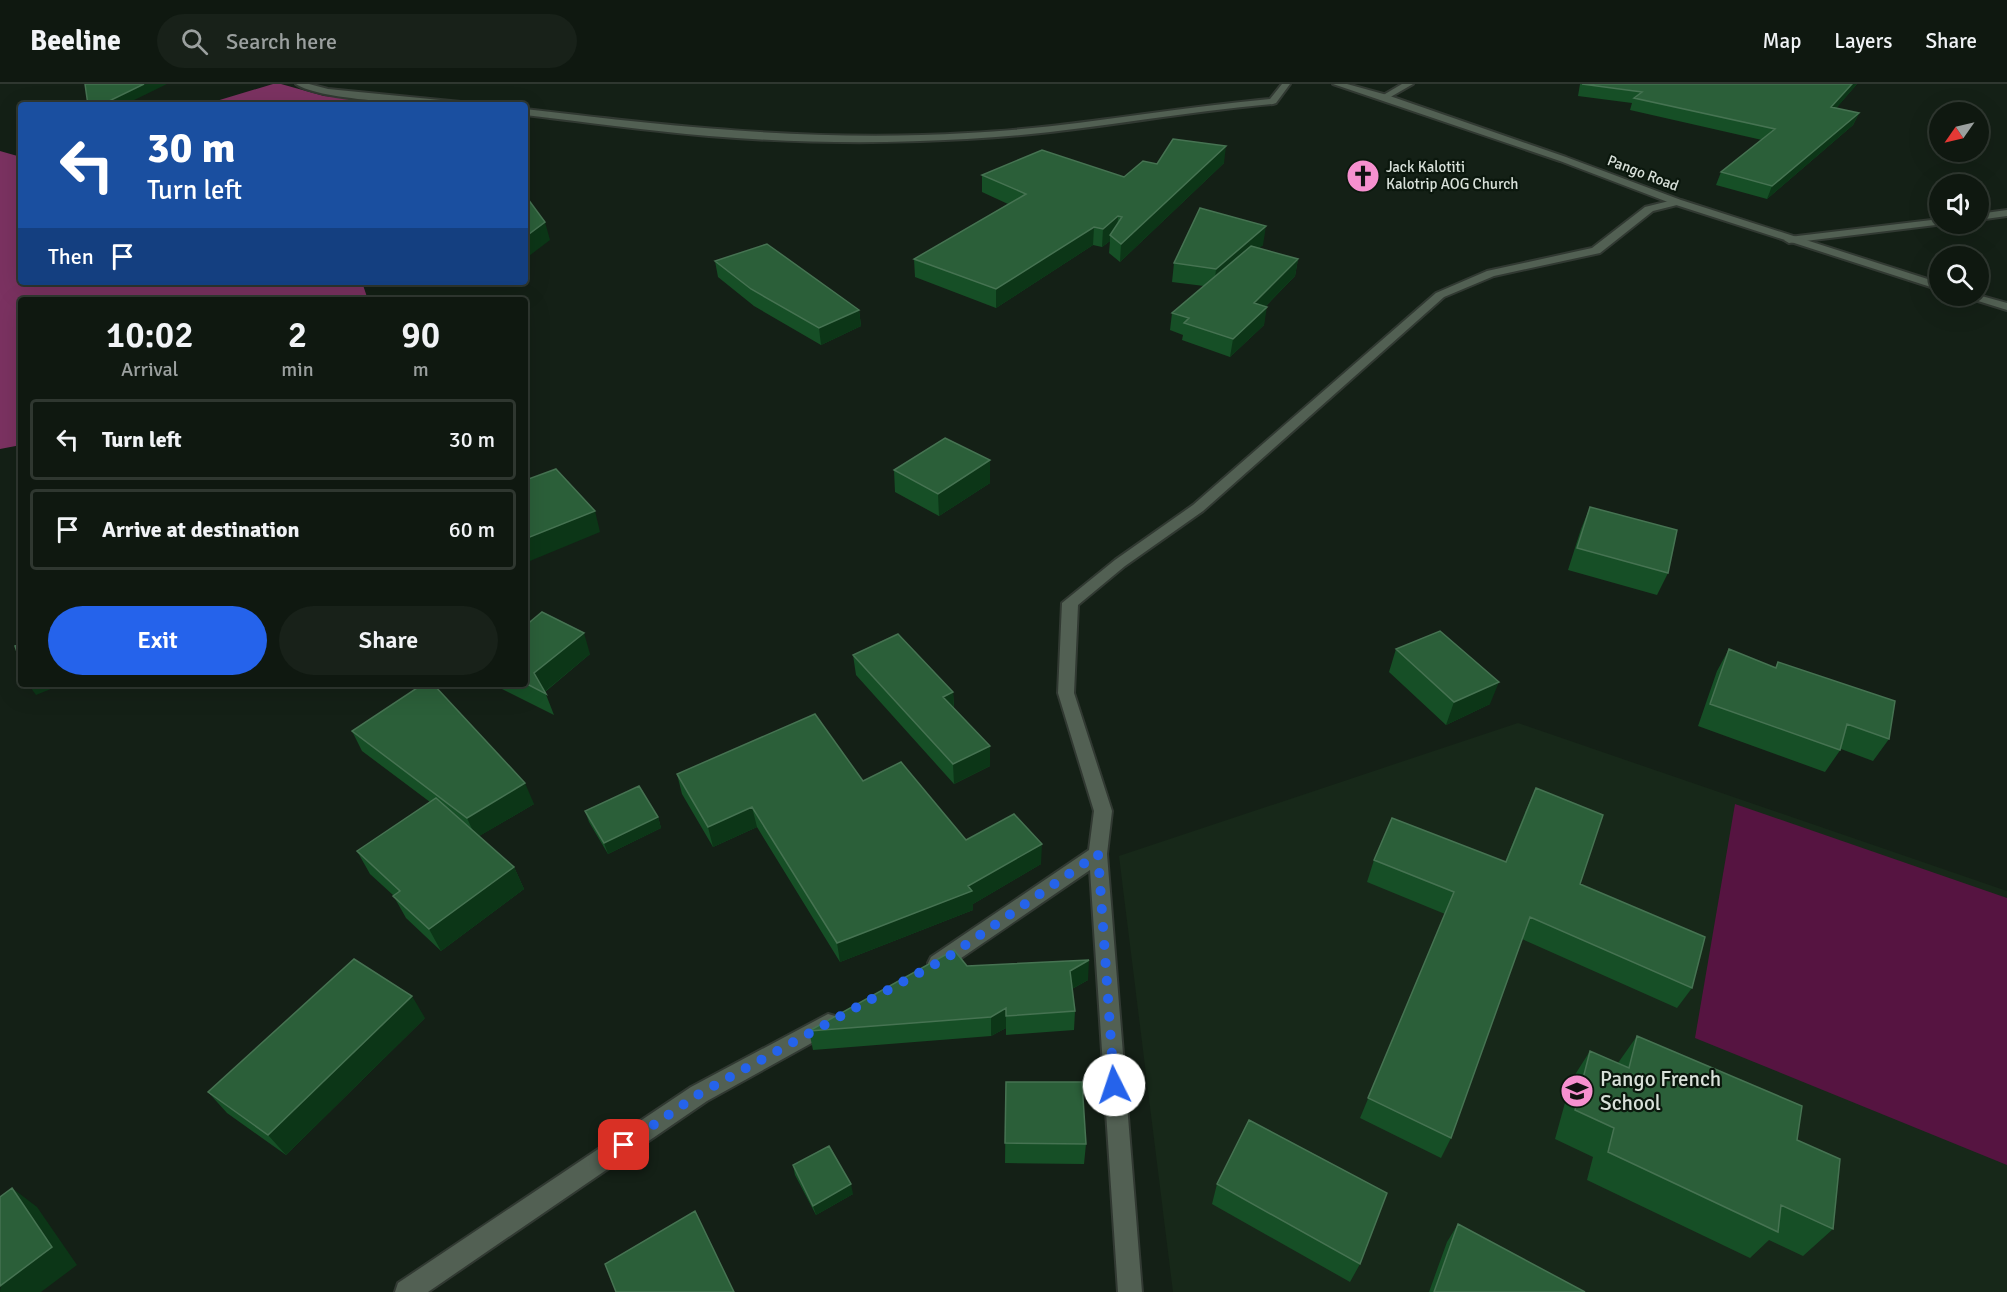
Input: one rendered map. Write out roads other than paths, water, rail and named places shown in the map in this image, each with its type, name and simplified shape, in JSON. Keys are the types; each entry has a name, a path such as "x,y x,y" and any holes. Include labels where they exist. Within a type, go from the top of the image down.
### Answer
{"street":[{"path":"300,84 327,92 430,102"},
{"path":"528,112 709,133 790,138 877,139 1002,134 1071,128 1184,111 1273,101 1286,84"},
{"name":"Pango Road","path":"1337,84 1384,97 1789,240 1929,284"},
{"path":"1384,97 1409,84"},
{"path":"1130,1292 1098,854 1102,811 1066,693 1070,603 1120,563 1198,508 1440,295 1491,273 1596,251 1649,209 1677,202"},
{"path":"1989,215 2007,213"},
{"path":"1789,240 1929,223"},
{"path":"1989,302 2007,307"},
{"path":"927,969 1098,854"},
{"path":"407,1292 699,1094 844,1014"}],"place":[{"name":"Jack Kalotiti Kalotrip AOG Church","path":"1363,176"},
{"name":"Pango French School","path":"1577,1091"}]}
